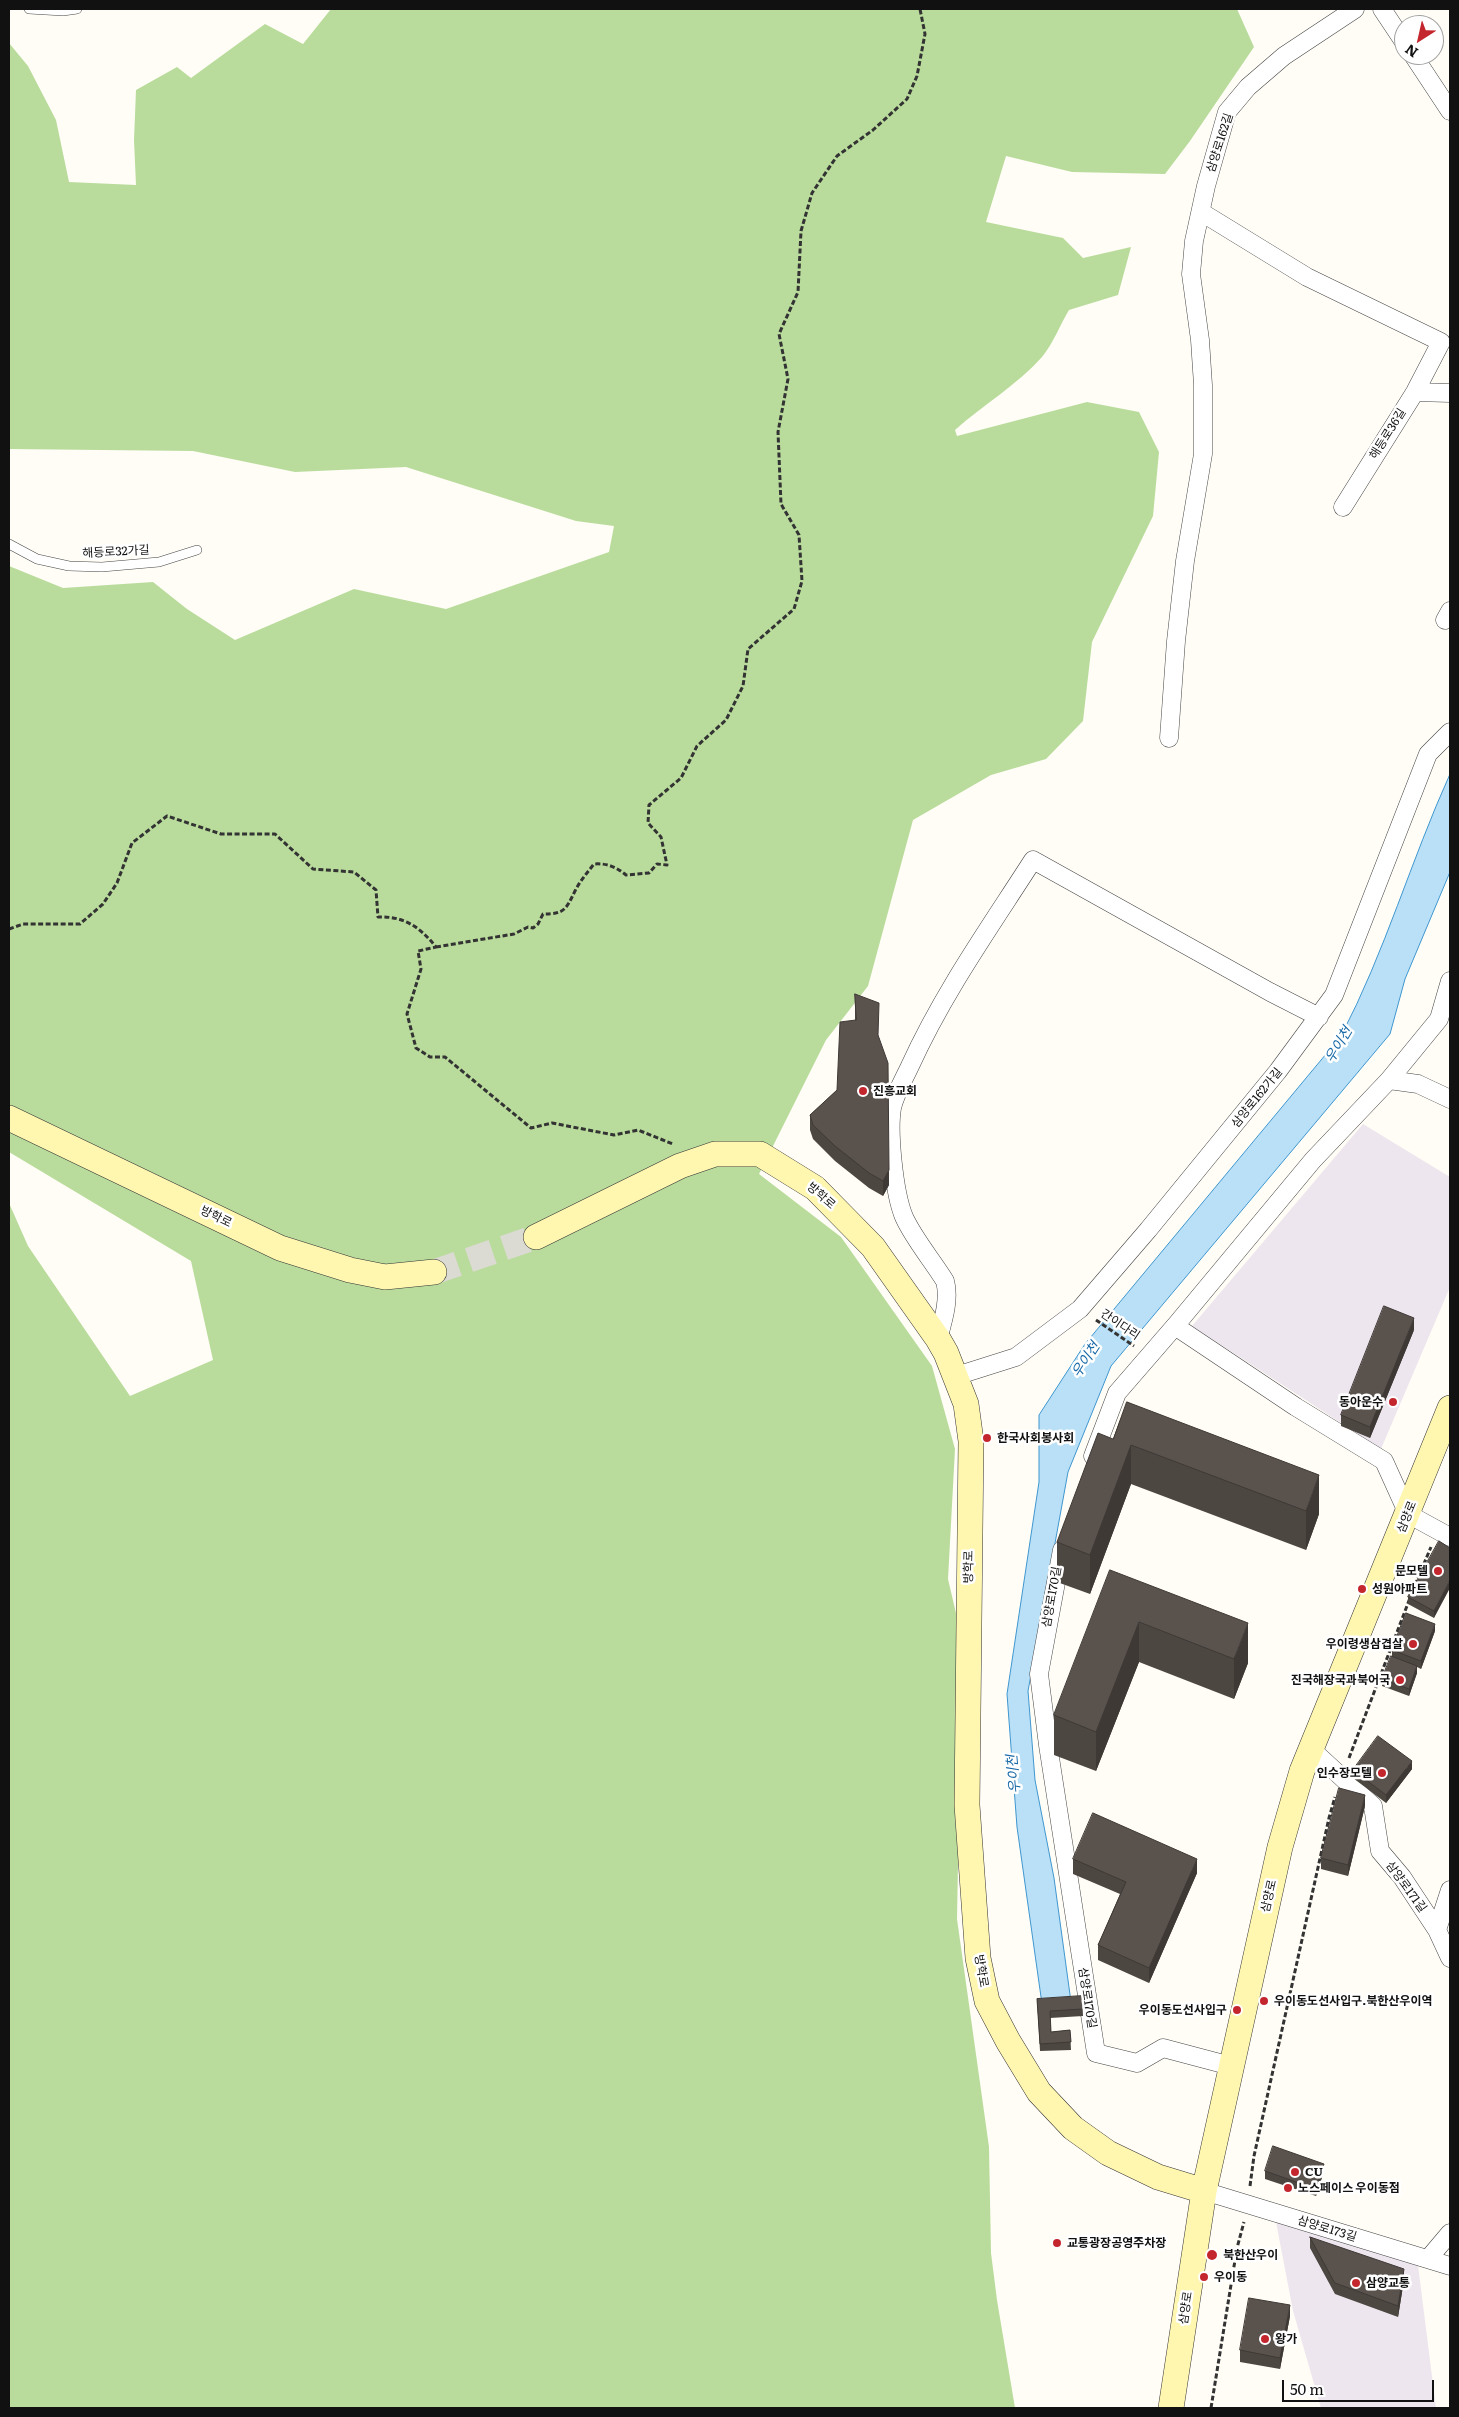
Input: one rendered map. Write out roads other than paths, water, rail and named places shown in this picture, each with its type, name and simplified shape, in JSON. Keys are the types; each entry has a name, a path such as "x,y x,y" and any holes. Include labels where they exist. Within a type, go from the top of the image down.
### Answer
{"main road":[{"name":"방학로","path":"9,1118 280,1248 350,1270 385,1277 434,1272"},
{"name":"방학로","path":"536,1237 680,1166 715,1154 760,1154 815,1188 873,1247 938,1339 956,1376 966,1404 971,1441 968,1805 978,1958 987,2001 1008,2041 1039,2092 1073,2128 1108,2153 1158,2177 1204,2191"},
{"name":"삼양로","path":"1171,2408 1204,2191 1280,1847 1302,1771 1408,1514 1443,1447 1450,1408"}],"street":[{"name":"삼양로162길","path":"1169,738 1185,561 1203,454 1201,358 1191,274 1194,241 1201,212 1227,112 1248,87 1284,56 1355,9"},
{"path":"1382,9 1394,27"},
{"path":"1420,65 1450,111"},
{"name":"해등로36길","path":"1201,212 1307,277 1442,342 1415,392 1344,507"},
{"path":"1415,392 1450,393"},
{"name":"삼양로162가길","path":"956,1376 1016,1357 1080,1309 1204,1162 1319,1017 1334,995 1428,754 1450,732"},
{"path":"938,1339 944,1320 947,1288 945,1281 904,1217 899,1198 890,1126 893,1106 919,1046 945,996 1033,860 1244,978 1319,1017"},
{"path":"1089,1468 1117,1393 1314,1160 1390,1080 1440,1018 1450,981"},
{"path":"1390,1080 1418,1084 1450,1099"},
{"path":"1175,1326 1296,1407 1384,1461 1408,1514 1444,1534"},
{"name":"삼양로170길","path":"1068,1531 1059,1558 1039,1674 1048,1745 1096,2053 1137,2063 1163,2048 1231,2066"},
{"name":"삼양로171길","path":"1311,1749 1373,1806 1380,1851 1402,1877 1437,1930 1450,1958"},
{"path":"1437,1930 1450,1890"},
{"name":"삼양로173길","path":"1204,2191 1450,2266"},
{"path":"1428,2260 1450,2232"}],"lane":[{"path":"29,9 63,12 77,9"},
{"name":"해등로32가길","path":"9,544 37,559 69,566 102,567 159,562 197,550"}],"water":[{"name":"우이천","path":"1450,774 1450,872 1405,979 1390,1034 1111,1366 1068,1472 1028,1691 1035,1780 1054,1878 1071,2002 1042,2004 1017,1827 1007,1694 1039,1482 1039,1415 1085,1344 1341,1036 1385,939"}],"tunnel":[{"path":"434,1272 536,1237"}],"place":[{"name":"진흥교회","path":"863,1091"},
{"name":"동아운수","path":"1393,1402"},
{"name":"한국사회봉사회","path":"987,1438"},
{"name":"문모텔","path":"1438,1571"},
{"name":"성원아파트","path":"1362,1589"},
{"name":"우이령생삼겹살","path":"1413,1644"},
{"name":"진국해장국과북어국","path":"1400,1680"},
{"name":"인수장모텔","path":"1382,1773"},
{"name":"우이동도선사입구.북한산우이역","path":"1264,2001"},
{"name":"우이동도선사입구","path":"1237,2010"},
{"name":"CU","path":"1295,2172"},
{"name":"노스페이스 우이동점","path":"1288,2188"},
{"name":"교통광장공영주차장","path":"1057,2243"},
{"name":"북한산우이","path":"1212,2255"},
{"name":"우이동","path":"1204,2277"},
{"name":"삼양교통","path":"1356,2283"},
{"name":"왕가","path":"1265,2339"}]}
